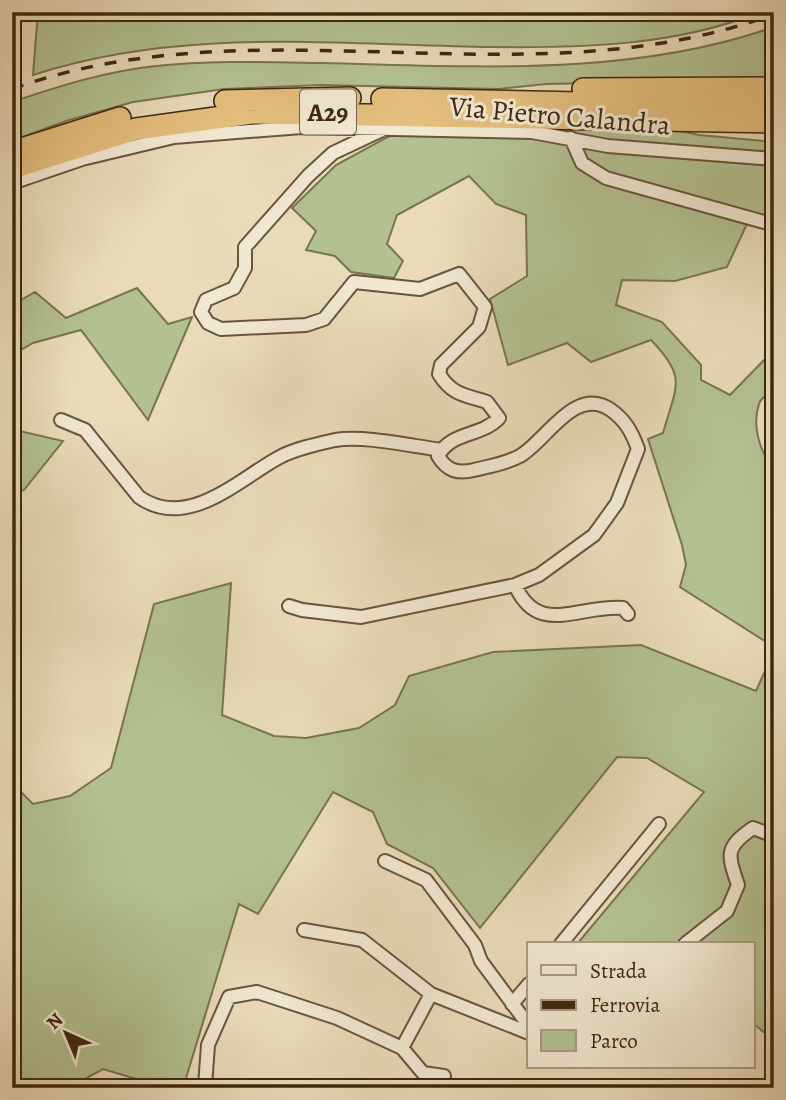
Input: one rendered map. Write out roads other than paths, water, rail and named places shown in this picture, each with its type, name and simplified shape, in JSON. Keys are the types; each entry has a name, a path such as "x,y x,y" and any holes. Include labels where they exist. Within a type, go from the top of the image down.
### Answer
{"highway":[{"path":"480,101 577,89 774,88"},
{"name":"A29","path":"12,152 116,119 202,104 303,97 774,107"},
{"name":"A29","path":"12,168 136,129 252,113 774,122"},
{"path":"650,120 774,135"}],"street":[{"name":"Via Pietro Calandra","path":"12,183 82,159 174,137 270,128 388,127 532,131 608,146 774,159"},
{"path":"289,606 361,617 515,585 558,564 594,535 617,503 638,449 632,431 610,409 597,402 586,403 559,420 540,441 499,466 461,473 444,466 438,456 454,439 489,428 499,418 487,402 458,395 448,388 439,374 441,365 484,319 485,307 459,274 420,289 354,282 324,320 306,325 221,329 208,323 201,312 206,300 234,288 245,268 245,247 308,176 333,153 388,127"},
{"path":"571,138 582,163 606,178 764,222"},
{"path":"61,420 85,430 139,497 150,505 165,508 197,504 222,495 280,457 338,440 442,450"},
{"path":"515,585 522,601 535,613 551,617 605,607 623,608 628,614"},
{"path":"563,942 659,824"},
{"path":"688,942 727,911 738,885 729,857 734,841 753,828 774,836"},
{"path":"384,860 426,880 475,945 481,961 527,1024"},
{"path":"304,930 362,940 431,994 527,1032"},
{"path":"512,1004 527,986"},
{"path":"205,1086 208,1045 229,997 257,992 337,1018 402,1048 424,1073 444,1076"},
{"path":"402,1048 431,994"}],"railway":[{"path":"12,89 105,64 200,53 296,50 490,54 586,52 681,40 774,14"}]}
